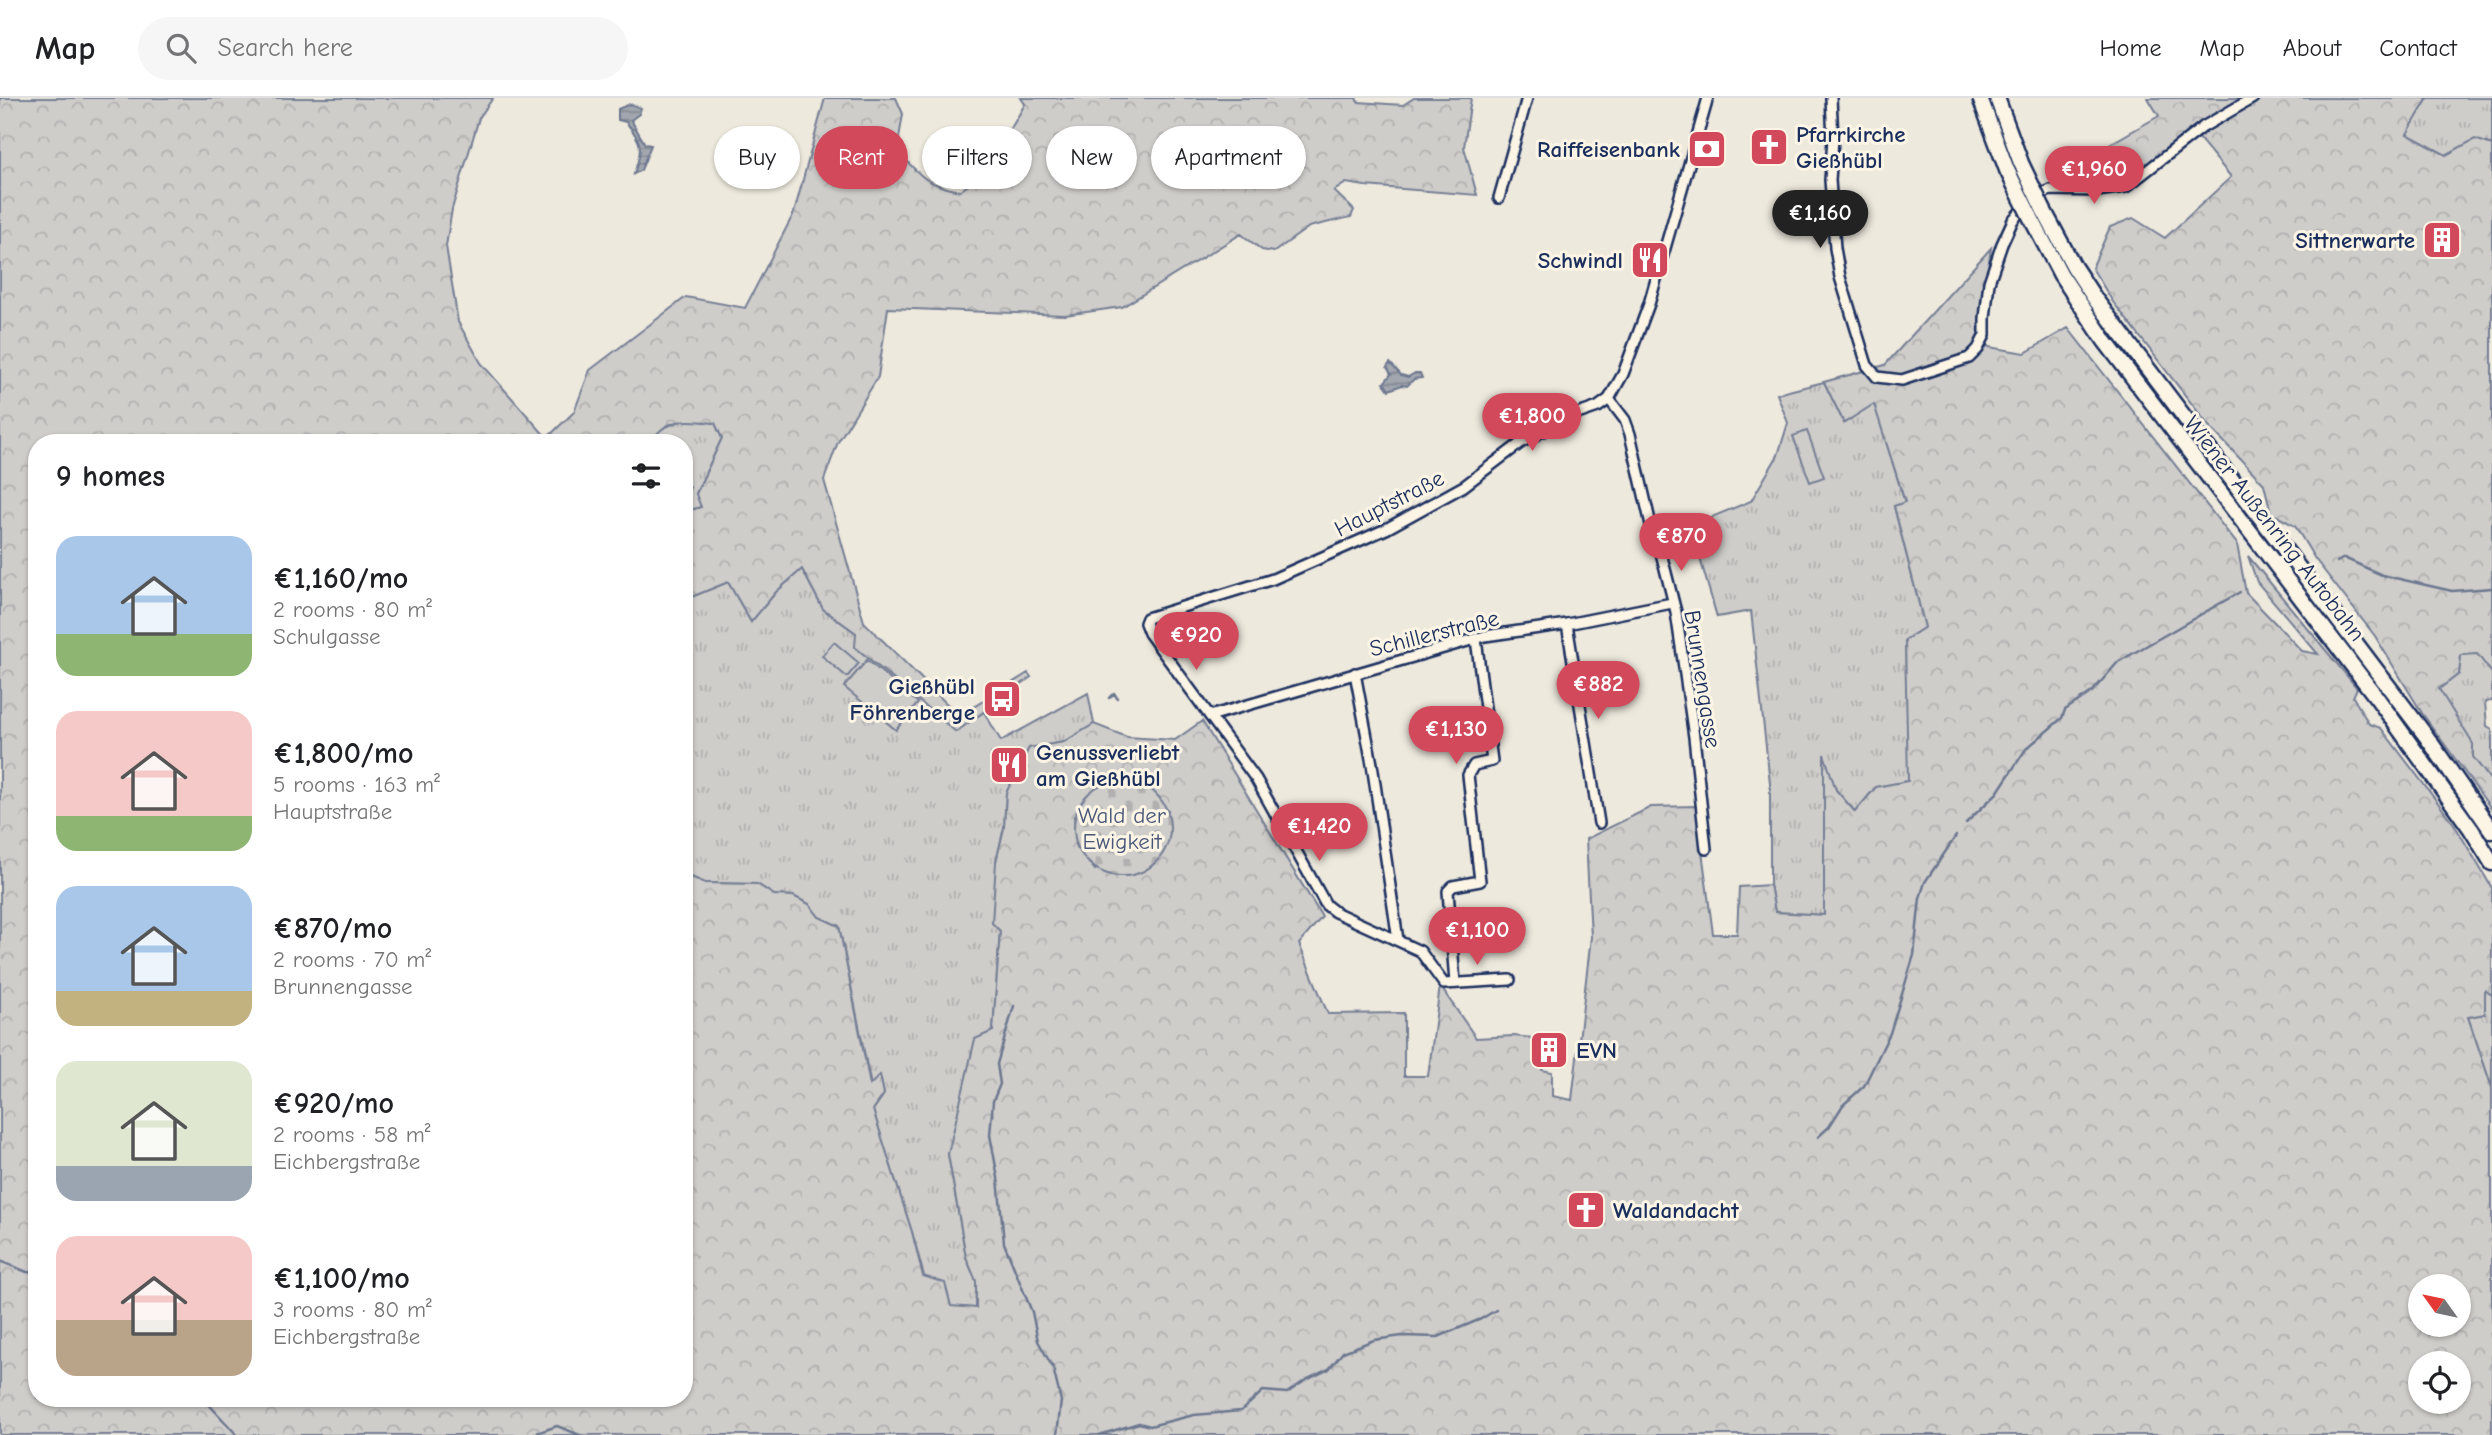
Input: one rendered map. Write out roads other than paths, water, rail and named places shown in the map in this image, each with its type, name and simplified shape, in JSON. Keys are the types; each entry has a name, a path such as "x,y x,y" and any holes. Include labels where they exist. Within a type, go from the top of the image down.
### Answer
{"highway":[{"path":"1980,98 2007,170 2036,213"},
{"path":"1997,98 2036,213"},
{"name":"Wiener Außenring Autobahn","path":"2036,213 2095,299 2426,736 2492,831"},
{"name":"Wiener Außenring Autobahn","path":"2036,213 2061,275 2105,341 2385,709 2471,829 2492,863"}],"street":[{"path":"1499,198 1527,98"},
{"path":"1609,399 1623,374 1649,304 1708,98"},
{"path":"1831,98 1833,139 1830,180 1840,276 1867,365 1877,377 1902,380 1969,358 1978,349 1985,335 1989,282 2002,244 2012,220 2031,199 2050,190 2097,191 2126,187 2203,127 2253,98"},
{"name":"Brunnengasse","path":"1609,399 1625,420 1630,435 1675,612 1706,849"},
{"name":"Hauptstraße","path":"1210,716 1149,633 1145,626 1147,618 1273,579 1386,529 1464,486 1522,442 1569,417 1598,407 1609,399"},
{"name":"Schillerstraße","path":"1210,716 1476,639 1672,603"},
{"path":"1567,624 1599,823"},
{"path":"1455,983 1448,891 1453,886 1480,881 1468,775 1475,765 1492,761 1476,639"},
{"path":"1355,673 1372,764 1398,940"},
{"path":"1210,716 1256,779 1326,905 1335,912 1420,951 1444,984 1510,980"}],"waterway":[{"path":"2337,562 2344,558 2382,575 2452,591 2492,588"},
{"path":"1966,823 1997,793 2026,749 2062,718 2065,710 2092,692 2118,662 2240,592"},
{"path":"1109,698 1114,693 1117,698"},
{"path":"1818,1137 1829,1127 1843,1105 1864,1086 1890,1033 1914,955 1920,898 1925,882 1956,836"},
{"path":"1014,1006 997,1064 1000,1084 993,1101 990,1135 998,1178 1004,1243 1032,1312 1038,1341 1053,1368 1061,1401 1057,1435"},
{"path":"0,1261 28,1272"},
{"path":"1099,1435 1139,1423 1150,1426 1194,1415 1241,1411 1263,1391 1287,1393 1329,1369 1343,1352 1374,1340 1402,1336 1438,1337 1496,1310"},
{"path":"211,1407 237,1435"},
{"path":"531,1435 557,1426 580,1435"}],"place":[{"name":"Pfarrkirche Gießhübl","path":"1769,147"},
{"name":"Raiffeisenbank","path":"1707,149"},
{"name":"Sittnerwarte","path":"2442,240"},
{"name":"Schwindl","path":"1650,260"},
{"name":"Gießhübl Föhrenberge","path":"1002,699"},
{"name":"Genussverliebt am Gießhübl","path":"1009,765"},
{"name":"EVN","path":"1549,1050"},
{"name":"Waldandacht","path":"1586,1210"}],"park label":[{"name":"Wald der Ewigkeit","path":"1122,828"}]}
